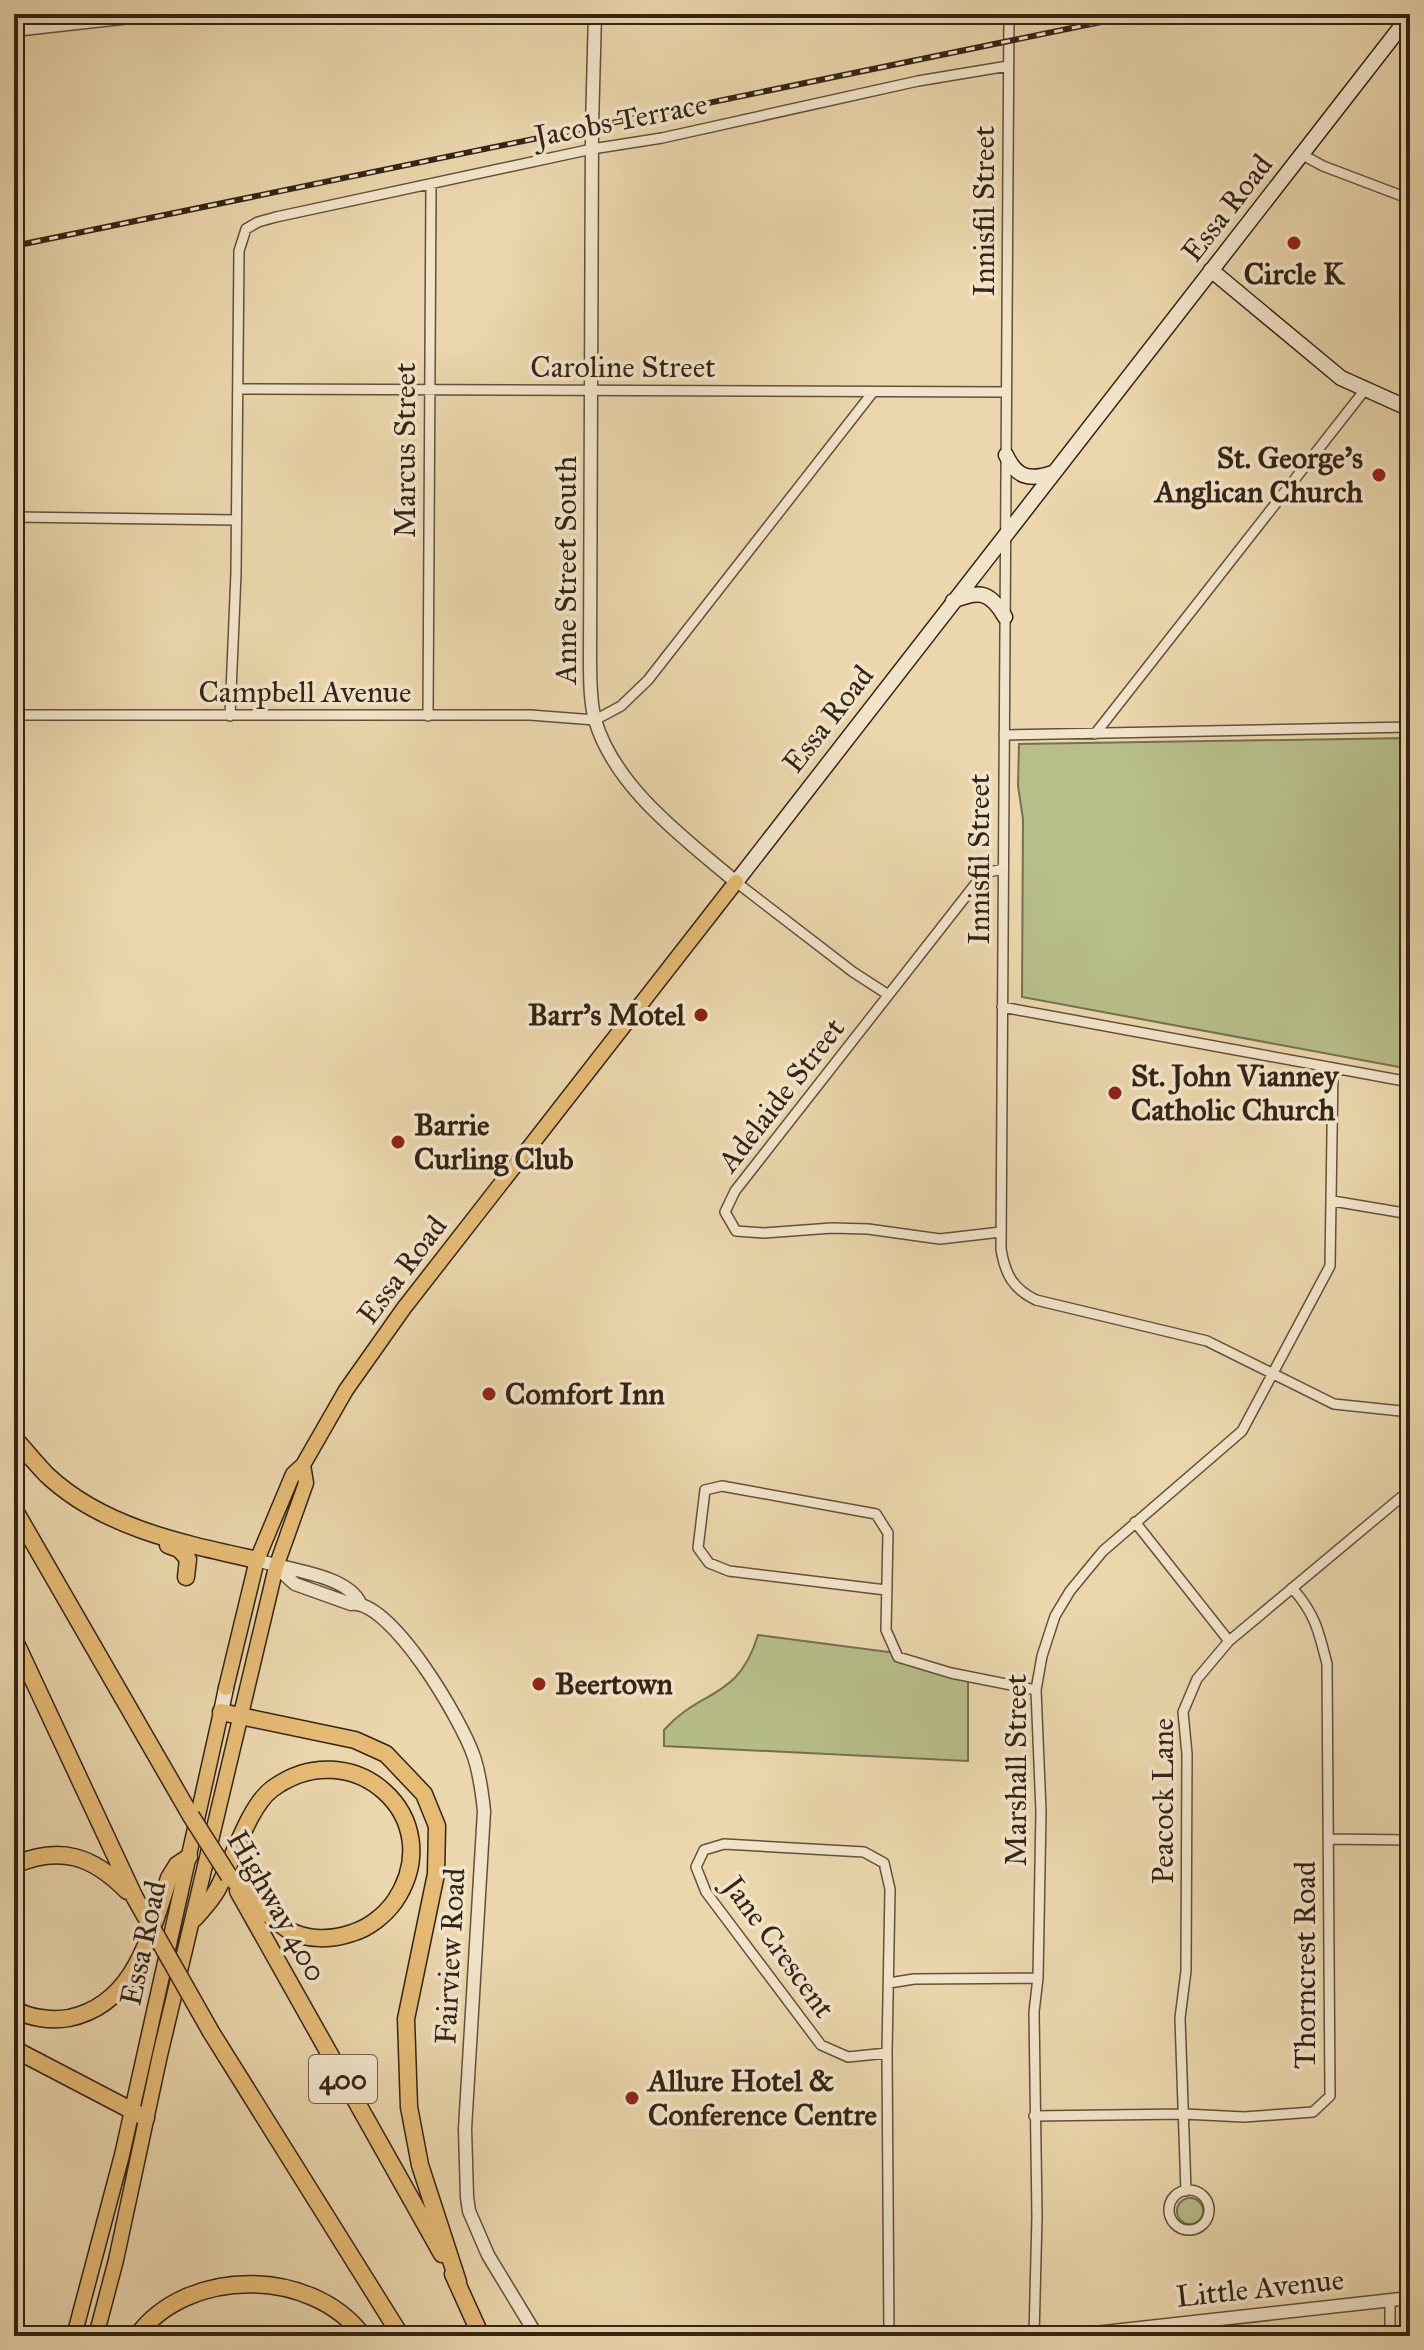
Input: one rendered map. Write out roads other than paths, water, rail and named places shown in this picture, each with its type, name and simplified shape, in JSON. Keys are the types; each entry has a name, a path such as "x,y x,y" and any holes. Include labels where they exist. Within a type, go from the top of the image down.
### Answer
{"highway":[{"path":"14,1438 49,1477 82,1500 135,1528 192,1546 257,1560"},
{"name":"Highway 400","path":"14,1509 191,1816 229,1876 458,2282 481,2336"},
{"path":"135,1528 148,1539 184,1552 188,1559 186,1577"},
{"path":"14,1639 135,1898 211,2032 401,2336"},
{"path":"221,1712 355,1740 386,1754 424,1794 437,1826 436,1874 406,2019 409,2107 420,2165 458,2282"},
{"path":"194,1919 216,1892 251,1818 268,1792 297,1775 318,1770 344,1770 363,1776 381,1787 402,1812 410,1836 411,1865 402,1889 386,1913 359,1931 341,1937 319,1939 288,1930 229,1876"},
{"path":"14,1865 53,1854 76,1856 94,1863 114,1877 135,1898"},
{"path":"14,2009 38,2018 60,2020 88,2014 115,1995 137,1967 169,1878 177,1865 189,1857"},
{"path":"14,2049 139,2114"},
{"path":"137,2336 175,2302 239,2284 267,2285 299,2292 328,2305 363,2336"}],"main road":[{"name":"Essa Road","path":"96,2336 116,2260 139,2114 189,1857 226,1688 257,1560 293,1474 303,1465 346,1390 404,1308 1408,20"},
{"path":"1211,270 1341,378 1364,391 1410,409"},
{"path":"1006,455 1023,476 1037,478 1052,473"},
{"path":"953,601 972,593 983,594 997,603 1005,617"},
{"name":"Essa Road","path":"74,2336 194,1919 276,1567 306,1483 303,1465"}],"street":[{"path":"14,30 157,14"},
{"name":"Anne Street South","path":"595,14 590,659 595,720 615,760 653,812 736,882 853,972 887,994"},
{"name":"Innisfil Street","path":"1009,14 1001,1232 1006,1273 1026,1295 1047,1303 1207,1341 1334,1404 1407,1412"},
{"name":"Jacobs Terrace","path":"239,389 239,251 246,229 258,222 918,81 1008,66"},
{"path":"1301,154 1323,166 1410,199"},
{"name":"Marcus Street","path":"428,716 431,185"},
{"path":"230,716 239,389"},
{"name":"Caroline Street","path":"239,389 1006,392"},
{"path":"1095,734 1364,391"},
{"path":"595,720 621,706 648,680 873,392"},
{"path":"14,517 236,520"},
{"name":"Campbell Avenue","path":"14,715 530,715 595,720"},
{"path":"1004,735 1410,727"},
{"name":"Adelaide Street","path":"1001,1232 940,1239 868,1229 764,1233 736,1231 725,1212 735,1191 984,873 1003,869"},
{"path":"1002,1007 1410,1082"},
{"name":"Marshall Street","path":"1034,2336 1037,2217 1034,2012 1038,1978 1041,1811 1036,1690 1042,1656 1055,1616 1070,1591 1103,1551 1235,1440 1330,1266 1333,1068"},
{"path":"1333,1201 1410,1214"},
{"name":"Peacock Lane","path":"1186,2191 1180,2018 1186,1956 1187,1754 1183,1712 1197,1679 1229,1641 1407,1496 1407,1412"},
{"path":"886,1590 729,1571 709,1563 698,1548 705,1490 722,1486 876,1514 888,1533 886,1630 898,1657 951,1673 1036,1690"},
{"path":"1135,1522 1229,1641"},
{"path":"257,1560 276,1567"},
{"name":"Fairview Road","path":"276,1567 295,1584 351,1604 360,1603 375,1610 393,1626 445,1699 474,1756 482,1785 484,1811 465,2129 467,2197 469,2211 488,2255 537,2336"},
{"name":"Thorncrest Road","path":"1034,2116 1184,2114 1244,2117 1313,2112 1330,2096 1327,1664 1316,1622 1308,1605 1292,1588"},
{"path":"1329,1839 1410,1840"},
{"name":"Jane Crescent","path":"887,2053 848,2057 821,2045 706,1892 696,1867 704,1850 724,1844 864,1852 884,1863 890,1889 887,2053 889,2336"},
{"path":"889,1983 914,1979 1038,1978"},
{"name":"Peacock Lane","path":"1186,2191 1199,2192 1208,2202 1206,2222 1196,2230 1177,2226 1170,2215 1174,2197 1186,2191"},
{"name":"Little Avenue","path":"1068,2336 1410,2298"},
{"path":"1390,2300 1390,2336"}],"railway":[{"path":"14,246 1140,14"}],"place":[{"name":"Circle K","path":"1294,243"},
{"name":"St. George's Anglican Church","path":"1379,475"},
{"name":"Barr's Motel","path":"701,1015"},
{"name":"St. John Vianney Catholic Church","path":"1115,1093"},
{"name":"Barrie Curling Club","path":"398,1142"},
{"name":"Comfort Inn","path":"489,1394"},
{"name":"Beertown","path":"539,1684"},
{"name":"Allure Hotel & Conference Centre","path":"632,2098"}]}
